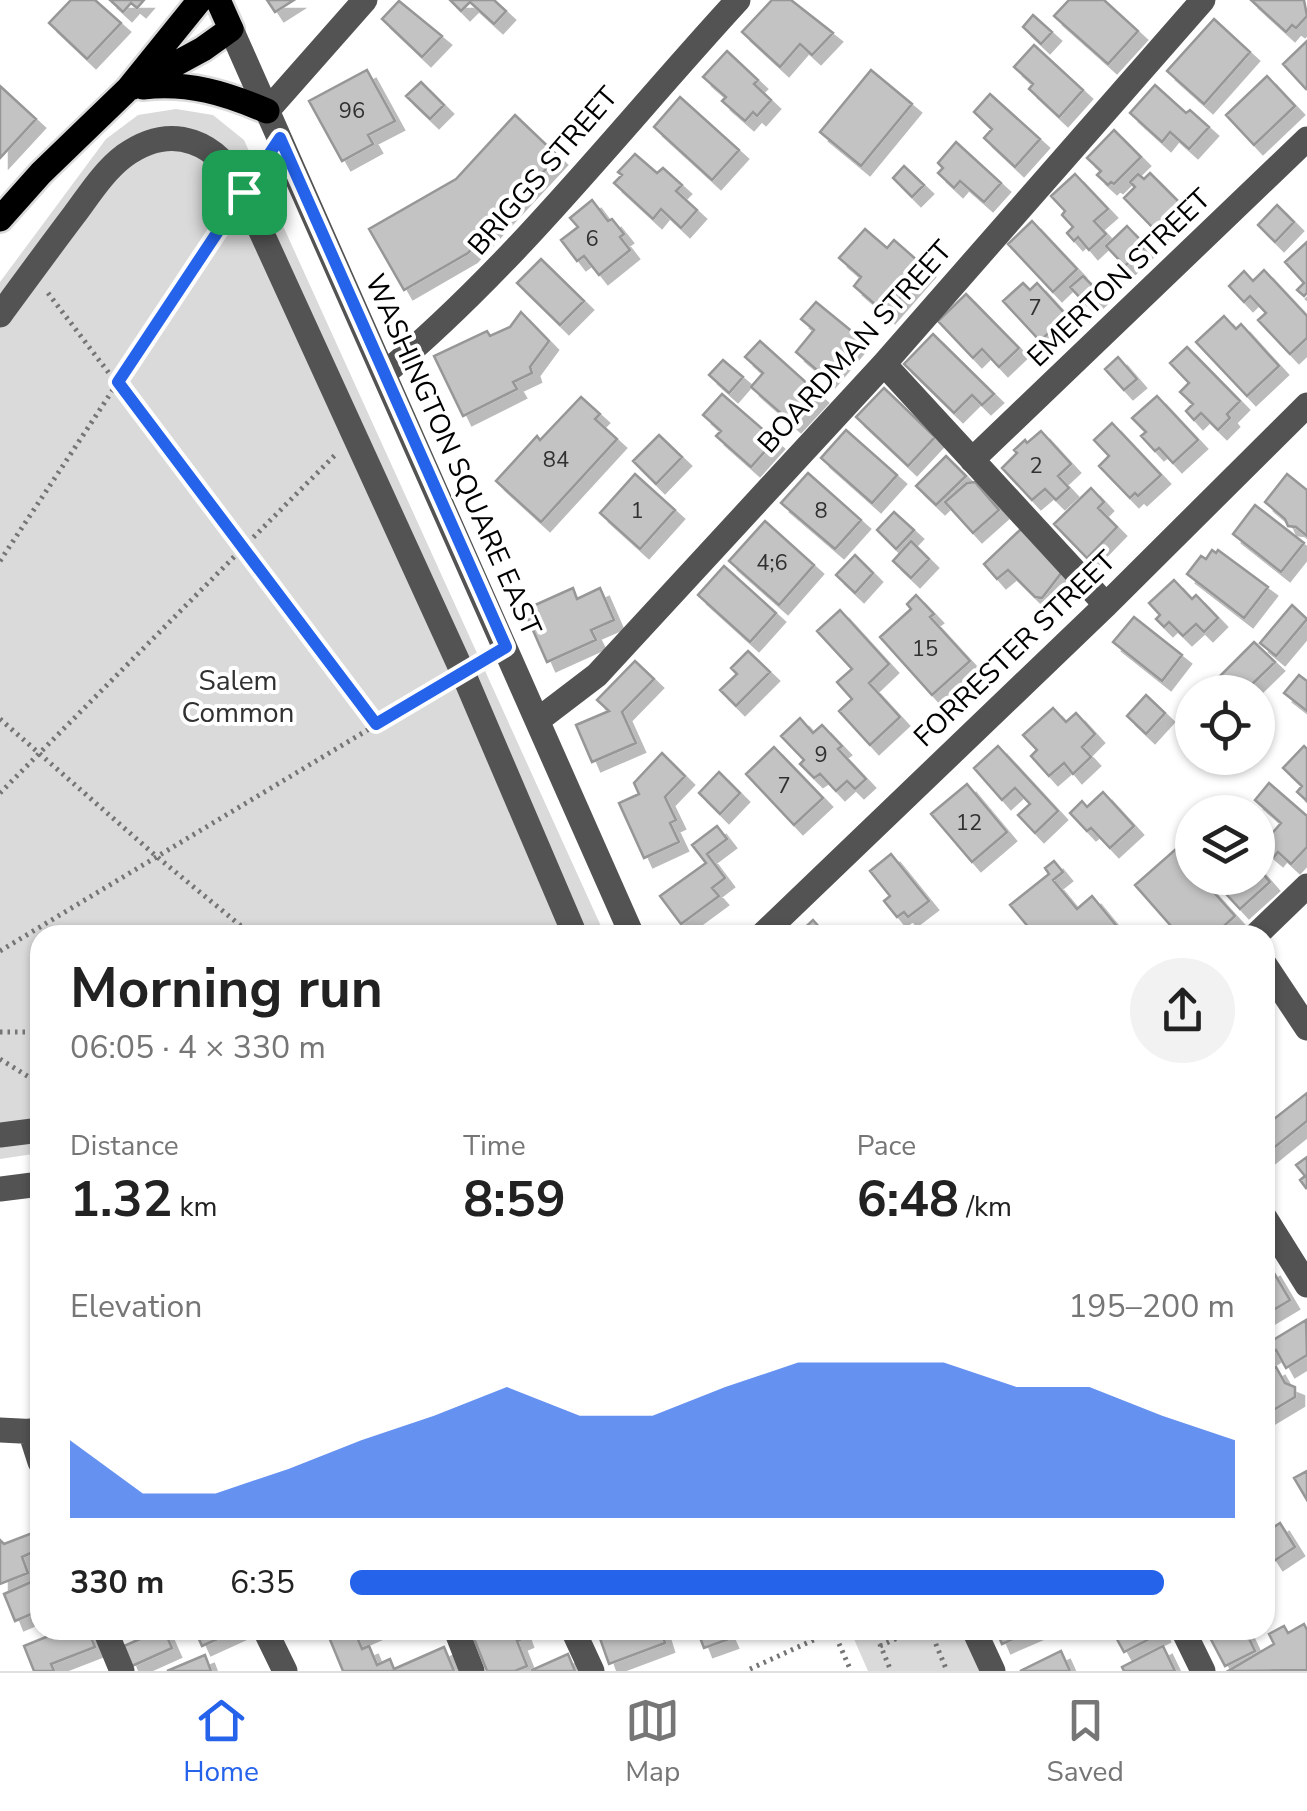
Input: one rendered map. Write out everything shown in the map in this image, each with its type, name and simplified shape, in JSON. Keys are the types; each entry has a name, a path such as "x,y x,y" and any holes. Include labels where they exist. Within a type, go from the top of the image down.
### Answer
{"main road":[{"path":"0,219 74,139 128,89 200,0"},
{"name":"WASHINGTON SQUARE EAST","path":"218,0 231,28"},
{"path":"128,89 203,49 231,28"},
{"path":"128,89 168,84 198,87 222,92 267,111"}],"street":[{"path":"267,111 365,0"},
{"name":"BRIGGS STREET","path":"384,374 436,332 484,283 738,0"},
{"name":"BOARDMAN STREET","path":"538,720 597,676 884,364 1203,0"},
{"name":"WASHINGTON SQUARE EAST","path":"231,28 628,925"},
{"path":"0,314 103,176 124,156 154,139 188,139 221,156 244,192 463,672 571,925"},
{"name":"EMERTON STREET","path":"972,460 1307,139"},
{"path":"884,364 1106,605"},
{"name":"FORRESTER STREET","path":"772,925 1106,605 1307,405"},
{"path":"1266,925 1307,886"},
{"path":"1275,980 1307,1028"},
{"path":"0,1135 30,1131"},
{"path":"0,1189 30,1185"},
{"path":"1275,1234 1307,1286"},
{"path":"0,1430 30,1432"},
{"path":"110,1640 122,1671"},
{"path":"270,1640 285,1671"},
{"path":"460,1640 472,1671"},
{"path":"578,1640 592,1671"},
{"path":"979,1640 993,1671"},
{"path":"1188,1640 1203,1671"}],"path":[{"path":"0,561 244,192"},
{"path":"32,272 376,724"},
{"path":"0,793 354,436"},
{"path":"41,925 463,672"},
{"path":"0,719 240,925"},
{"path":"0,950 30,932"},
{"path":"0,1032 30,1032"},
{"path":"0,1059 30,1078"},
{"path":"750,1669 812,1640"},
{"path":"837,1640 851,1671"},
{"path":"878,1640 891,1671"},
{"path":"880,1646 893,1640"},
{"path":"934,1640 948,1671"}],"green space":[{"name":"Salem Common","path":"176,109 213,115 244,140 600,925 30,925 30,1154 0,1159 0,282 106,139 138,115"},
{"path":"854,1640 966,1640 980,1671 868,1671"}],"building":[{"path":"71,0 95,0 121,23 87,59 49,23"},
{"path":"110,0 144,0 137,8 131,3 123,12"},
{"path":"267,0 294,0 275,12"},
{"path":"450,0 494,0 506,11 494,24 470,2 461,11"},
{"path":"772,0 791,0 833,33 812,55 800,44 780,67 742,32"},
{"path":"1069,0 1104,0 1138,31 1108,64 1054,16"},
{"path":"1251,0 1304,0 1307,16 1286,32"},
{"path":"399,1 442,36 422,57 382,19"},
{"path":"1033,15 1052,32 1041,44 1023,27"},
{"path":"1214,19 1250,52 1204,104 1167,71"},
{"path":"1307,41 1307,89 1306,89 1283,64"},
{"path":"1034,45 1083,90 1059,117 1029,89 1033,84 1014,67"},
{"path":"727,51 758,80 754,84 771,100 757,116 753,112 745,121 703,77"},
{"path":"367,70 395,121 368,135 373,144 342,161 309,101"},
{"path":"871,70 912,104 861,166 820,132"},
{"path":"1267,76 1295,106 1254,145 1226,115"},
{"path":"421,82 444,105 430,119 406,96"},
{"path":"1155,85 1186,113 1190,110 1209,127 1189,149 1170,132 1162,142 1130,113"},
{"path":"0,86 36,119 0,158"},
{"path":"990,94 1040,139 1015,167 984,138 992,129 974,112"},
{"path":"680,97 739,150 712,180 654,127"},
{"path":"515,115 558,156 468,253 404,290 369,229 456,179"},
{"path":"1114,130 1141,157 1114,184 1108,185 1097,175 1101,171 1087,158"},
{"path":"956,142 1001,183 984,202 960,181 954,188 938,173 943,168 938,163"},
{"path":"635,154 657,173 663,168 682,185 676,191 697,210 681,228 661,209 653,219 614,183 622,175 618,172"},
{"path":"904,166 924,185 912,197 893,178"},
{"path":"1150,173 1183,206 1157,232 1124,198 1135,187 1130,182 1138,174 1144,179"},
{"path":"1075,174 1108,209 1094,221 1106,234 1089,250 1078,237 1074,241 1067,233 1073,227 1051,196"},
{"path":"592,200 624,234 620,237 630,250 599,275 584,256 577,261 561,240 578,227 570,218"},
{"path":"1277,205 1294,222 1275,242 1258,225"},
{"path":"1032,221 1077,269 1053,292 1008,244"},
{"path":"1127,226 1146,246 1125,266 1106,246"},
{"path":"865,229 887,248 894,240 926,268 886,314 854,286 861,277 839,258"},
{"path":"1307,242 1304,296 1297,290 1304,283 1285,262"},
{"path":"541,259 584,301 560,325 517,283"},
{"path":"1264,270 1307,316 1307,338 1290,354 1258,320 1266,313 1250,296 1244,302 1229,286 1244,271 1253,281"},
{"path":"1083,276 1100,293 1087,305 1070,287"},
{"path":"1023,283 1030,290 1037,283 1067,316 1040,341 1003,301"},
{"path":"966,294 1019,348 999,367 982,349 973,358 938,321"},
{"path":"816,302 860,338 826,378 796,352 814,330 801,319"},
{"path":"521,312 549,341 530,367 532,373 513,382 517,389 463,416 434,356 487,331 490,336 510,327"},
{"path":"1224,316 1236,329 1241,324 1279,366 1247,396 1196,342"},
{"path":"933,334 994,394 982,405 972,395 954,413 904,364"},
{"path":"760,341 819,394 792,423 751,387 763,373 745,357"},
{"path":"1187,347 1240,401 1218,430 1201,413 1194,420 1186,411 1193,404 1180,392 1189,383 1170,363"},
{"path":"1118,357 1137,379 1124,390 1105,369"},
{"path":"723,360 743,377 729,393 709,375"},
{"path":"884,388 935,437 908,466 856,417"},
{"path":"722,394 775,440 751,467 716,436 721,431 703,415"},
{"path":"1157,396 1198,440 1173,463 1141,436 1146,432 1132,418"},
{"path":"581,397 600,414 595,419 617,439 541,522 496,481 537,436 540,440"},
{"path":"1112,423 1161,475 1138,496 1135,493 1130,498 1099,466 1109,456 1094,440"},
{"path":"846,430 897,475 872,503 821,458"},
{"path":"1041,431 1071,464 1058,476 1069,488 1056,500 1045,489 1032,500 1002,468 1017,453 1014,450"},
{"path":"659,435 682,457 656,484 633,461"},
{"path":"946,456 966,476 936,505 916,486"},
{"path":"808,473 861,520 835,549 781,503"},
{"path":"635,474 675,510 640,549 600,513"},
{"path":"1287,474 1307,490 1307,536 1288,526 1265,502"},
{"path":"975,482 999,510 973,533 945,502 967,483"},
{"path":"1091,488 1104,502 1098,508 1117,527 1087,558 1054,524"},
{"path":"1255,505 1304,543 1281,572 1233,534"},
{"path":"894,512 914,530 896,549 877,530"},
{"path":"765,521 814,565 779,605 729,561"},
{"path":"1021,529 1062,572 1042,598 1035,597 1008,570 997,579 984,564"},
{"path":"911,541 929,559 911,578 893,561"},
{"path":"1212,550 1218,550 1268,587 1244,618 1187,574 1201,556 1206,559"},
{"path":"855,555 873,573 855,593 836,575"},
{"path":"724,566 776,613 750,642 698,595"},
{"path":"1174,580 1192,599 1196,595 1218,618 1204,632 1196,624 1183,636 1169,622 1164,627 1156,619 1160,615 1149,603"},
{"path":"573,588 577,599 600,588 614,620 591,630 596,640 547,662 524,610"},
{"path":"916,595 934,614 930,617 970,661 932,695 880,637 911,609 907,604"},
{"path":"1292,605 1307,619 1276,656 1260,643"},
{"path":"840,610 889,664 869,683 900,717 870,745 839,711 852,699 837,682 852,669 817,631"},
{"path":"1134,617 1182,655 1162,681 1113,642"},
{"path":"1254,642 1275,662 1262,675 1221,675"},
{"path":"748,651 770,672 736,706 720,690 737,674 731,668"},
{"path":"635,661 654,679 622,712 636,743 592,762 576,725 609,711 597,700"},
{"path":"1299,675 1307,681 1307,711 1284,693"},
{"path":"1146,695 1165,713 1146,734 1127,716"},
{"path":"1053,708 1066,722 1076,713 1095,734 1082,747 1091,757 1073,774 1064,763 1049,776 1031,756 1037,750 1023,735"},
{"path":"800,718 813,733 822,725 866,779 855,789 847,781 836,791 820,774 814,778 800,764 804,760 781,736"},
{"path":"998,746 1058,811 1035,833 1018,815 1030,804 1015,788 1002,800 974,768"},
{"path":"1304,746 1307,801 1297,792 1302,786 1283,768"},
{"path":"774,747 823,798 794,825 746,774"},
{"path":"662,753 685,776 665,797 676,820 670,823 679,842 644,858 619,803 639,794 634,783"},
{"path":"719,772 740,793 720,814 699,793"},
{"path":"1269,783 1307,816 1307,847 1291,864 1278,852 1275,856 1275,830 1281,823 1275,818 1275,795 1259,795"},
{"path":"967,784 1007,832 972,862 931,814"},
{"path":"1103,792 1134,826 1110,848 1070,813 1082,801 1087,807"},
{"path":"717,826 727,839 707,854 725,878 712,888 719,896 681,924 660,896 706,863 692,845"},
{"path":"1175,850 1175,895 1216,895 1235,916 1225,925 1170,925 1135,885"},
{"path":"891,854 929,901 908,917 904,912 897,917 884,901 890,896 870,871"},
{"path":"1054,861 1063,872 1053,880 1077,909 1092,896 1116,925 1027,925 1010,905 1049,874 1045,868"},
{"path":"1227,895 1256,895 1240,909"},
{"path":"1307,1093 1307,1121 1275,1147 1275,1118"},
{"path":"1307,1157 1306,1188 1300,1180 1305,1176 1296,1165"},
{"path":"1275,1275 1290,1300 1275,1309"},
{"path":"1306,1320 1307,1355 1286,1368 1275,1351 1275,1339"},
{"path":"1275,1368 1285,1383 1295,1387 1295,1397 1275,1409"},
{"path":"1307,1471 1307,1500 1294,1478"},
{"path":"1280,1523 1295,1547 1275,1560 1275,1526"},
{"path":"30,1534 30,1553 22,1557 28,1573 0,1584 0,1540 4,1544"},
{"path":"30,1582 30,1615 15,1621 4,1594"},
{"path":"1304,1624 1307,1670 1228,1671 1274,1644 1275,1631 1284,1626 1288,1633"},
{"path":"39,1640 92,1640 95,1647 51,1664 54,1671 34,1671 24,1646"},
{"path":"138,1640 168,1640 172,1648 132,1666 124,1646"},
{"path":"330,1640 358,1640 362,1649 369,1646 377,1665 390,1659 394,1669 444,1647 454,1671 343,1671"},
{"path":"475,1640 519,1640 527,1666 515,1671 487,1671"},
{"path":"601,1640 664,1640 665,1643 609,1664"},
{"path":"701,1640 726,1640 704,1648"},
{"path":"1117,1640 1147,1640 1124,1652"},
{"path":"1211,1640 1250,1640 1255,1651 1225,1666"},
{"path":"1163,1646 1175,1671 1124,1671 1122,1667"},
{"path":"1061,1651 1070,1671 1020,1671"},
{"path":"568,1654 575,1671 532,1671 532,1670"},
{"path":"205,1655 211,1671 167,1671"}],"route":[{"path":"280,138 506,647 376,724 118,382 244,192 280,138"}]}
